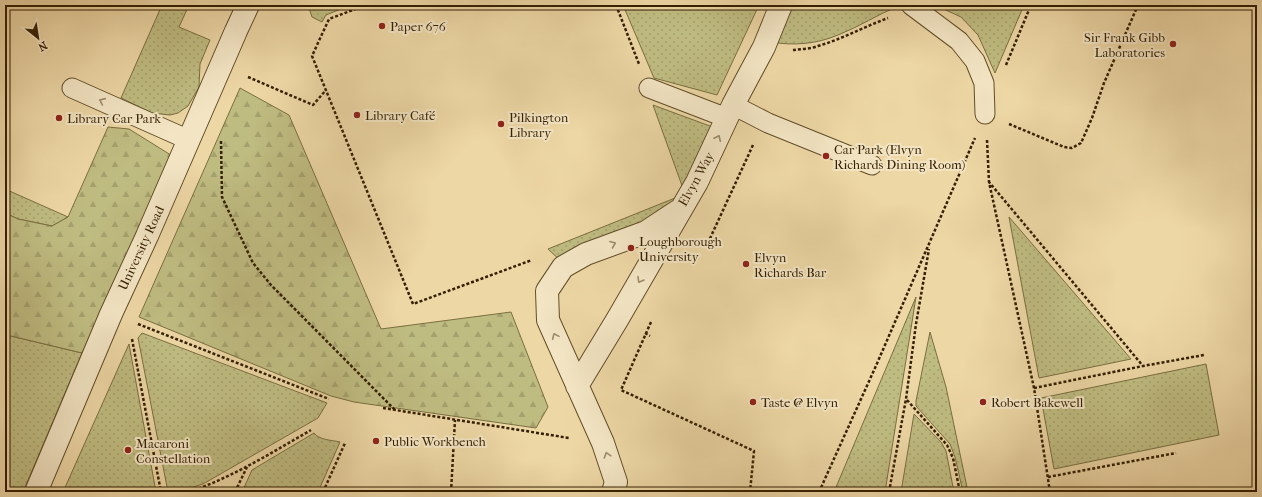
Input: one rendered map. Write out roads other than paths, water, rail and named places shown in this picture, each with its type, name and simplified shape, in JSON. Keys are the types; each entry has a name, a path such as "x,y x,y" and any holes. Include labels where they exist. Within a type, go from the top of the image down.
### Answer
{"street":[{"name":"University Road","path":"36,492 120,318 147,236 248,5"},
{"name":"Elvyn Way","path":"613,492 616,482 604,443 548,320 547,291 564,266 586,254 646,232 681,210 697,182 730,112 764,47 781,5"},
{"path":"577,386 681,210"}],"lane":[{"path":"912,6 958,41 975,62 984,83 985,114"},
{"path":"72,88 189,140"},
{"path":"649,88 764,121 872,165"}],"place":[{"name":"Paper 676","path":"382,26"},
{"name":"Sir Frank Gibb Laboratories","path":"1173,44"},
{"name":"Library Café","path":"357,115"},
{"name":"Library Car Park","path":"59,118"},
{"name":"Pilkington Library","path":"501,124"},
{"name":"Car Park (Elvyn Richards Dining Room)","path":"826,156"},
{"name":"Loughborough University","path":"631,248"},
{"name":"Elvyn Richards Bar","path":"746,264"},
{"name":"Taste @ Elvyn","path":"753,402"},
{"name":"Robert Bakewell","path":"983,402"},
{"name":"Public Workbench","path":"376,441"},
{"name":"Macaroni Constellation","path":"128,450"}]}
